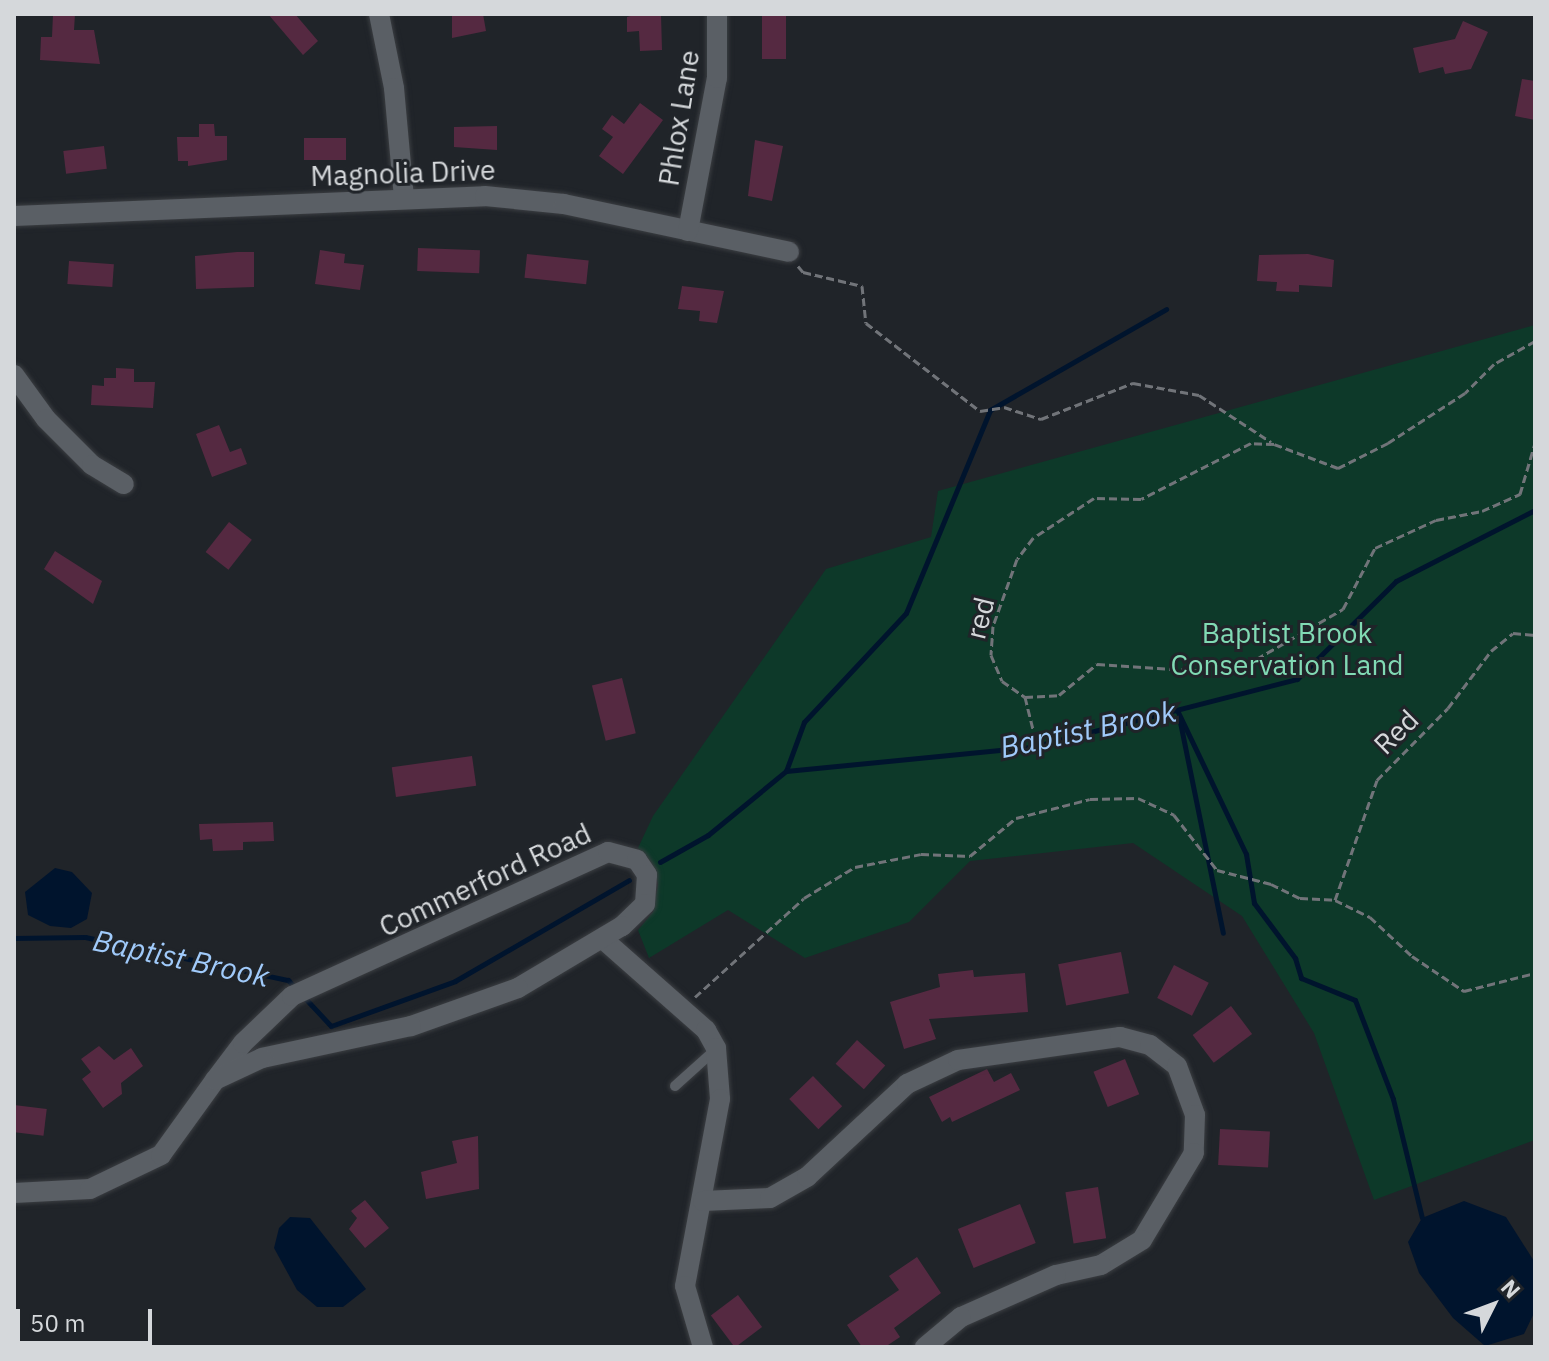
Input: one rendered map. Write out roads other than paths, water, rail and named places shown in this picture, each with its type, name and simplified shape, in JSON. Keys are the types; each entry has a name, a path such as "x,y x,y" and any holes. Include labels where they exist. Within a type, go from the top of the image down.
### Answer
{"street":[{"path":"379,14 394,88 404,197"},
{"name":"Phlox Lane","path":"688,231 717,78 717,14"},
{"name":"Magnolia Drive","path":"14,216 404,197 524,199 789,252"},
{"path":"14,375 46,419 92,465 124,484"},
{"name":"Commerford Road","path":"14,1193 90,1189 134,1172 161,1155 215,1080 266,1016 292,996 590,858 624,852 637,860 650,891 645,904 604,940 468,1010 262,1058 215,1080"},
{"path":"604,940 706,1030 716,1048 720,1099 685,1286 703,1347"},
{"path":"703,1201 770,1198 795,1184 861,1131 907,1084 958,1060 1120,1037 1150,1045 1177,1066 1195,1115 1194,1153 1142,1240 1101,1265 1056,1275 961,1317 925,1347"}],"lane":[{"path":"675,1086 716,1048"}],"water":[{"path":"55,868 72,872 92,893 87,919 71,928 50,926 28,915 25,892"},
{"path":"1464,1201 1506,1217 1534,1261 1535,1311 1524,1334 1485,1346 1453,1318 1419,1273 1408,1242 1422,1218"},
{"path":"290,1217 310,1218 366,1289 343,1307 317,1307 297,1290 274,1248 279,1228"}],"waterway":[{"path":"786,771 804,722 906,613 990,410 1166,309"},
{"name":"Baptist Brook","path":"660,862 708,835 786,771 1032,747 1297,679 1396,581 1535,510"},
{"path":"1177,710 1246,854 1254,903 1295,958 1301,978 1355,1000 1393,1099 1422,1218"},
{"path":"1180,722 1223,933"},
{"name":"Baptist Brook","path":"303,996 331,1026 455,981 629,880"},
{"name":"Baptist Brook","path":"14,938 85,937 288,980 296,989"}],"park label":[{"name":"Baptist Brook Conservation Land","path":"1287,649"}]}
